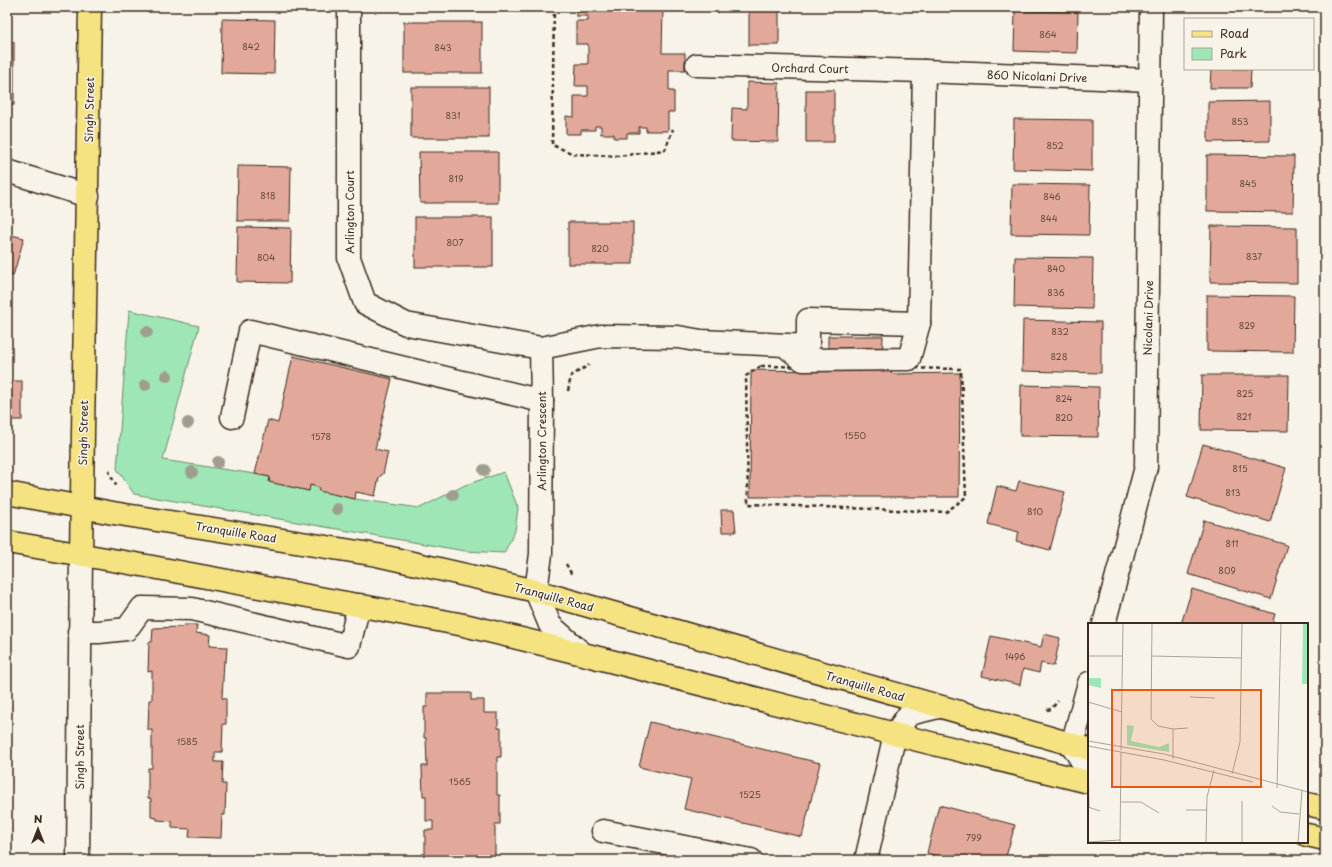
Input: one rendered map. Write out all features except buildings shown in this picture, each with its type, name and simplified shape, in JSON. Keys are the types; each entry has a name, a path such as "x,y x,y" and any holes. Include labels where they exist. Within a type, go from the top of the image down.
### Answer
{"main road":[{"name":"Singh Street","path":"81,554 90,7"},
{"name":"Tranquille Road","path":"7,493 81,507 377,555 536,591 1081,747"},
{"path":"7,542 81,554 464,625 1088,782"},
{"path":"1308,804 1325,808"},
{"path":"1308,835 1325,840"}],"street":[{"name":"Arlington Court","path":"349,7 349,258 365,303 406,324 541,348"},
{"name":"Nicolani Drive","path":"1104,623 1146,467 1151,7"},
{"name":"Orchard Court","path":"697,65 924,71"},
{"path":"784,345 802,360 909,359 919,323 924,71"},
{"name":"860 Nicolani Drive","path":"924,71 1151,80"},
{"path":"7,171 88,196"},
{"path":"541,348 601,336 678,337 701,341 808,346 808,320 919,323"},
{"path":"232,417 250,331 542,401"},
{"name":"Arlington Crescent","path":"536,591 541,554 541,348"},
{"name":"Singh Street","path":"78,860 79,632 81,554"},
{"path":"536,591 550,625 583,654"},
{"path":"79,632 99,632 127,629 142,608 192,609 349,646 359,605"},
{"path":"1088,691 1081,747 1085,766 1088,768"},
{"path":"866,860 895,734 909,714 938,707"},
{"path":"603,831 751,860"}],"path":[{"path":"554,7 552,145 574,154 620,156 665,150 674,129"},
{"path":"709,7 721,13"},
{"path":"567,395 571,376 590,365"},
{"path":"761,366 961,369 966,497 946,512 748,504 746,376 761,366"},
{"path":"566,557 566,565 573,578"}],"green space":[{"path":"129,310 199,326 163,460 270,477 269,482 309,491 310,485 318,487 319,491 355,499 420,508 465,485 504,472 518,508 515,531 504,553 465,551 134,494 117,469"}]}
